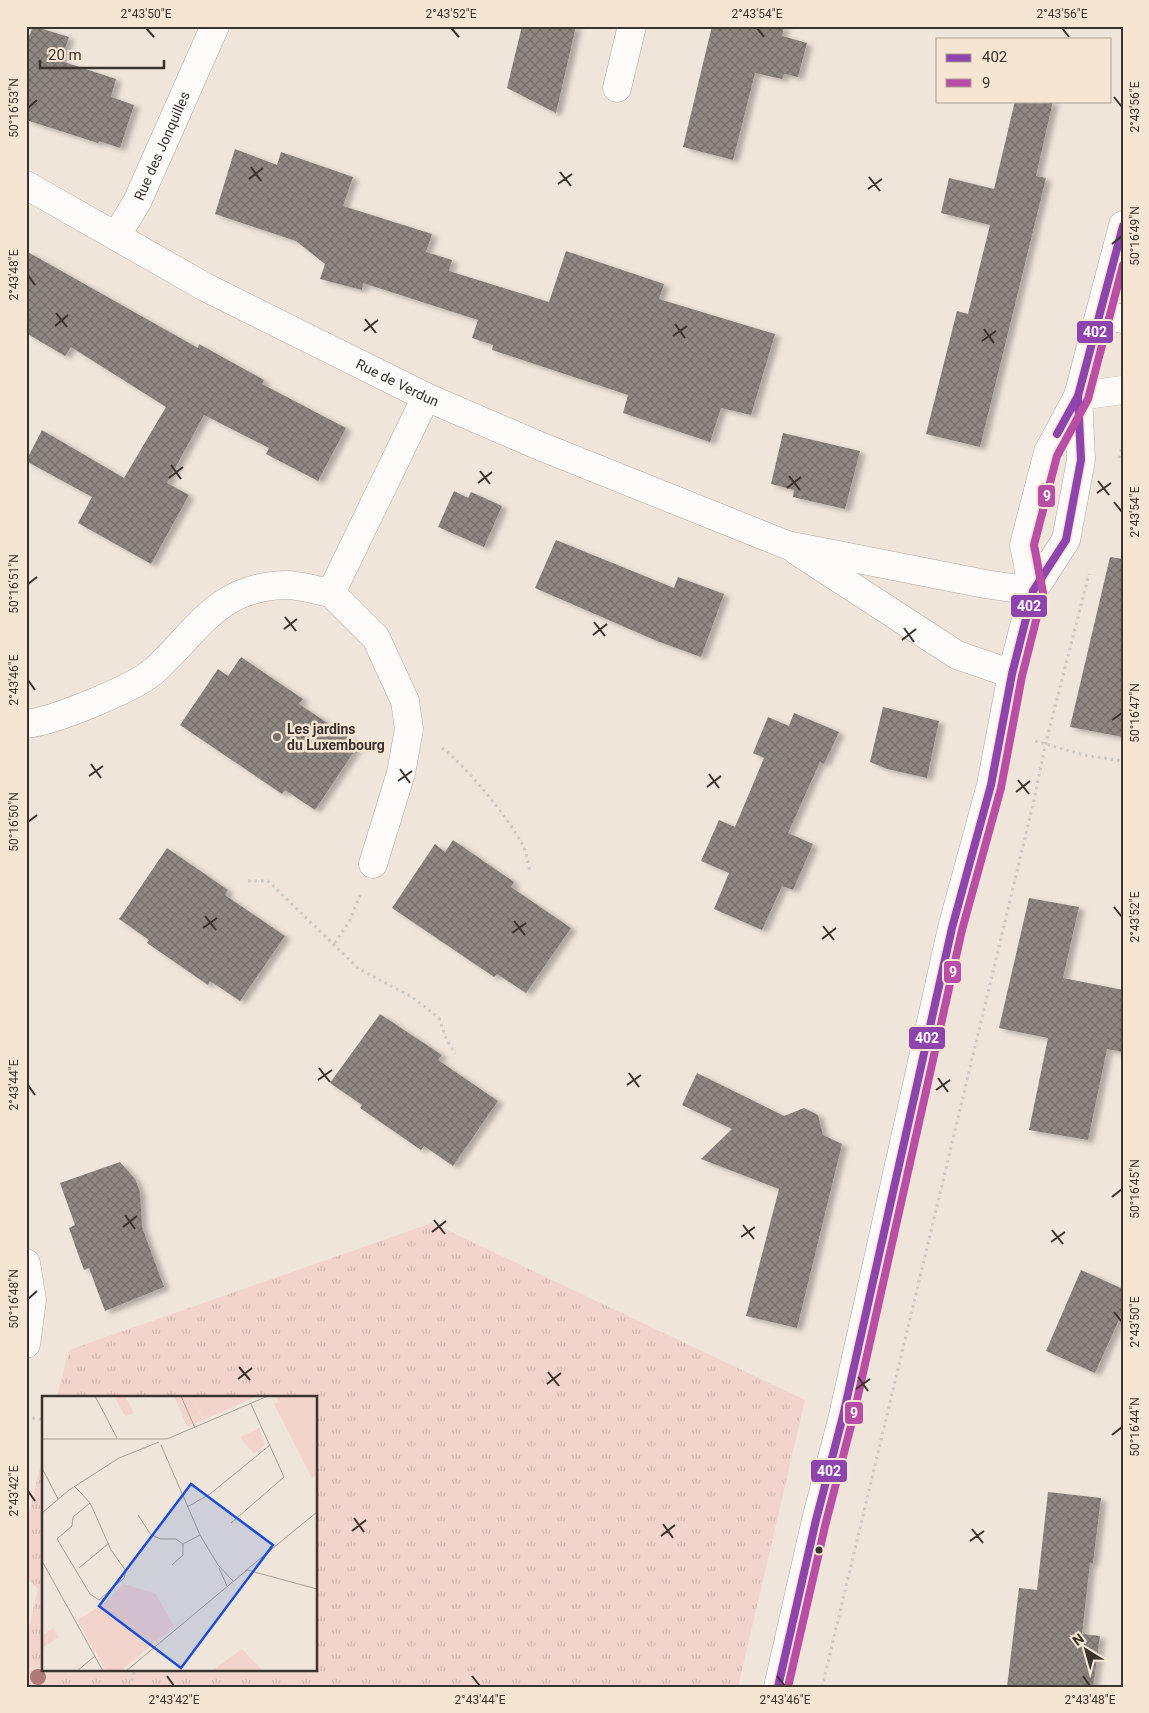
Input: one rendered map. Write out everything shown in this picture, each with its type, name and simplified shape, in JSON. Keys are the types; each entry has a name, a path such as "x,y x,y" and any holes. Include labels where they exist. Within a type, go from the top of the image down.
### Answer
{"street":[{"name":"Rue des Jonquilles","path":"117,235 137,202 215,26"},
{"path":"617,88 632,26"},
{"name":"Rue de Verdun","path":"26,185 117,235 205,287 426,397 535,444 787,545"},
{"path":"1033,591 1024,545 1048,452 1078,396 1111,316 1123,225"},
{"path":"1078,396 1123,390"},
{"path":"778,1687 816,1520 843,1416 952,928 991,785 1012,674 1033,591 1066,540 1081,460 1078,396"},
{"path":"330,593 426,397"},
{"path":"787,545 985,584 1033,591"},
{"path":"787,545 957,655 1012,674"},
{"path":"26,724 100,700 154,671 206,615 237,595 260,588 287,585 330,593 376,638 405,701 409,729 401,773 373,864"},
{"path":"26,1264 32,1294 26,1344"}],"path":[{"path":"1118,461 1123,442"},
{"path":"822,1687 1034,800 1045,746 1091,565"},
{"path":"1002,727 1045,746 1123,761"},
{"path":"409,729 443,749 500,811 524,847 530,872"},
{"path":"335,943 350,920 373,864"},
{"path":"248,881 268,881 335,943 359,969 412,997 438,1018 455,1054"},
{"path":"26,1417 42,1420"},
{"path":"130,1687 135,1670"}],"green space":[{"path":"432,1223 805,1400 738,1687 26,1687 26,1639 38,1589 26,1578 26,1526 42,1459 42,1670 318,1670 318,1396 57,1396 69,1350"}],"building":[{"path":"33,26 69,37 61,61 116,79 111,97 134,105 120,148 26,120 26,44"},
{"path":"522,26 576,26 556,113 507,88"},
{"path":"712,26 784,26 782,36 807,43 798,77 784,74 782,79 755,73 733,160 683,147"},
{"path":"1015,102 1053,102 1036,176 1046,178 980,447 926,434 957,311 968,314 990,225 941,213 949,178 994,189"},
{"path":"235,149 277,165 281,152 353,177 343,206 432,234 426,252 452,260 449,271 549,302 566,251 664,284 659,299 775,334 751,415 721,408 710,442 623,413 628,395 492,350 493,345 472,338 478,320 363,283 362,290 320,279 325,264 296,241 215,214"},
{"path":"26,251 198,348 199,344 264,380 262,384 346,428 318,481 266,454 269,448 204,415 167,483 189,495 151,564 78,523 92,497 26,461 42,430 124,478 166,407 71,347 65,356 26,333"},
{"path":"783,433 860,451 845,509 793,497 794,490 771,484"},
{"path":"454,491 468,498 471,492 502,506 484,547 438,527"},
{"path":"556,540 674,588 678,577 724,594 701,657 657,641 535,588"},
{"path":"1110,557 1123,559 1123,737 1070,727"},
{"name":"Les jardins du Luxembourg","path":"241,657 303,699 299,704 359,744 315,810 285,790 282,794 180,725 218,669 228,676"},
{"path":"883,707 939,721 927,778 887,769 870,762"},
{"path":"794,713 839,732 824,764 820,762 788,833 813,844 793,890 782,886 762,930 714,909 729,873 701,861 719,820 735,827 764,758 753,753 768,717 789,726"},
{"path":"453,840 514,882 511,887 571,928 526,993 497,974 494,977 392,908 435,844 445,852"},
{"path":"167,848 228,890 225,895 285,936 240,1001 210,981 208,985 147,943 149,940 119,919"},
{"path":"1029,898 1079,907 1063,978 1123,990 1123,1052 1107,1049 1088,1140 1029,1130 1048,1038 999,1028"},
{"path":"380,1014 442,1055 438,1060 498,1101 453,1166 424,1146 421,1150 360,1108 362,1105 330,1083"},
{"path":"697,1073 784,1116 804,1108 818,1115 823,1135 842,1144 797,1328 746,1316 779,1189 701,1159 732,1129 682,1105"},
{"path":"120,1162 135,1179 140,1192 142,1227 164,1287 105,1311 89,1268 84,1270 77,1251 69,1228 75,1225 60,1183"},
{"path":"1081,1270 1123,1289 1123,1311 1095,1373 1046,1351"},
{"path":"1048,1492 1101,1498 1093,1563 1090,1563 1082,1634 1100,1636 1093,1687 1007,1687 1019,1588 1037,1590"}],"transit line":[{"name":"402","path":"1057,434 1078,396 1123,226"},
{"name":"9","path":"788,1687 826,1522 853,1418 962,930 1001,788 1022,676 1043,593 1034,545 1057,456 1088,399 1123,265"},
{"name":"402","path":"778,1687 816,1520 843,1416 952,928 991,785 1012,674 1033,591 1066,540 1081,460 1078,396"}],"place":[{"name":"Les jardins du Luxembourg","path":"277,737"}]}
